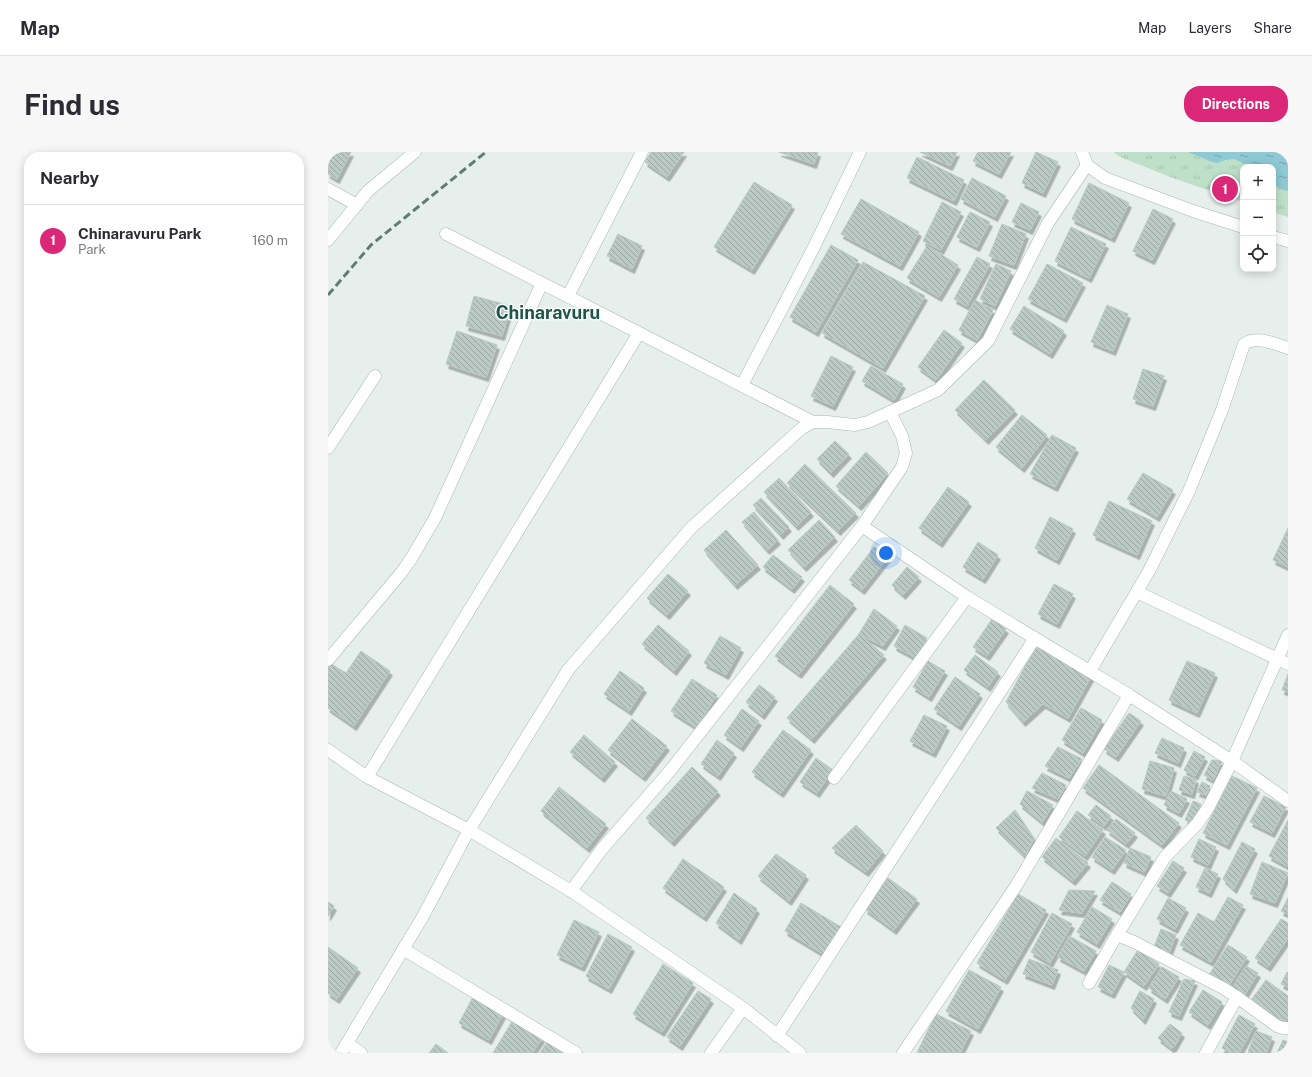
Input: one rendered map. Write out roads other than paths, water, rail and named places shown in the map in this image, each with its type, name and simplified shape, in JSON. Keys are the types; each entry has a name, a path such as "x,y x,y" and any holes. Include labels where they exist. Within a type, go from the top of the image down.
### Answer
{"street":[{"path":"328,240 368,191 415,152"},
{"path":"568,296 642,152"},
{"path":"742,385 814,247 860,152"},
{"path":"1082,152 1087,165 1105,178 1194,211 1240,226"},
{"path":"446,234 813,422 826,422 855,426 868,422 938,390 988,341 1048,223 1087,165"},
{"path":"328,189 357,205"},
{"path":"1276,238 1288,242"},
{"path":"328,660 401,573 425,535 438,511 542,283"},
{"path":"368,777 639,333"},
{"path":"1090,671 1150,571 1189,491 1222,410 1244,344 1253,340 1288,348"},
{"path":"328,448 375,376"},
{"path":"571,891 602,849 669,772 862,526 902,467 906,453 902,436 890,412"},
{"path":"361,1053 344,1048 422,918 470,830 568,670 691,528 802,428 813,422"},
{"path":"862,526 967,597 1129,695 1232,761 1288,801"},
{"path":"1137,592 1283,661"},
{"path":"834,778 967,597"},
{"path":"1089,983 1165,857 1197,824 1208,808 1283,661 1288,635"},
{"path":"777,1036 1035,638"},
{"path":"903,1053 1016,886 1129,695"},
{"path":"328,750 368,777 470,830 571,891 743,1008 800,1053"},
{"path":"1117,935 1189,970 1237,997 1277,1026 1288,1028"},
{"path":"403,949 576,1053"},
{"path":"1206,1053 1237,997"},
{"path":"711,1053 743,1008"}],"water":[{"path":"1188,152 1288,152 1288,191 1276,186 1276,164 1245,164 1234,159 1217,163"}],"railway":[{"path":"328,295 371,245 486,152"}],"place":[{"name":"Chinaravuru Park","path":"1225,189"}],"district":[{"name":"Chinaravuru","path":"548,313"}]}
